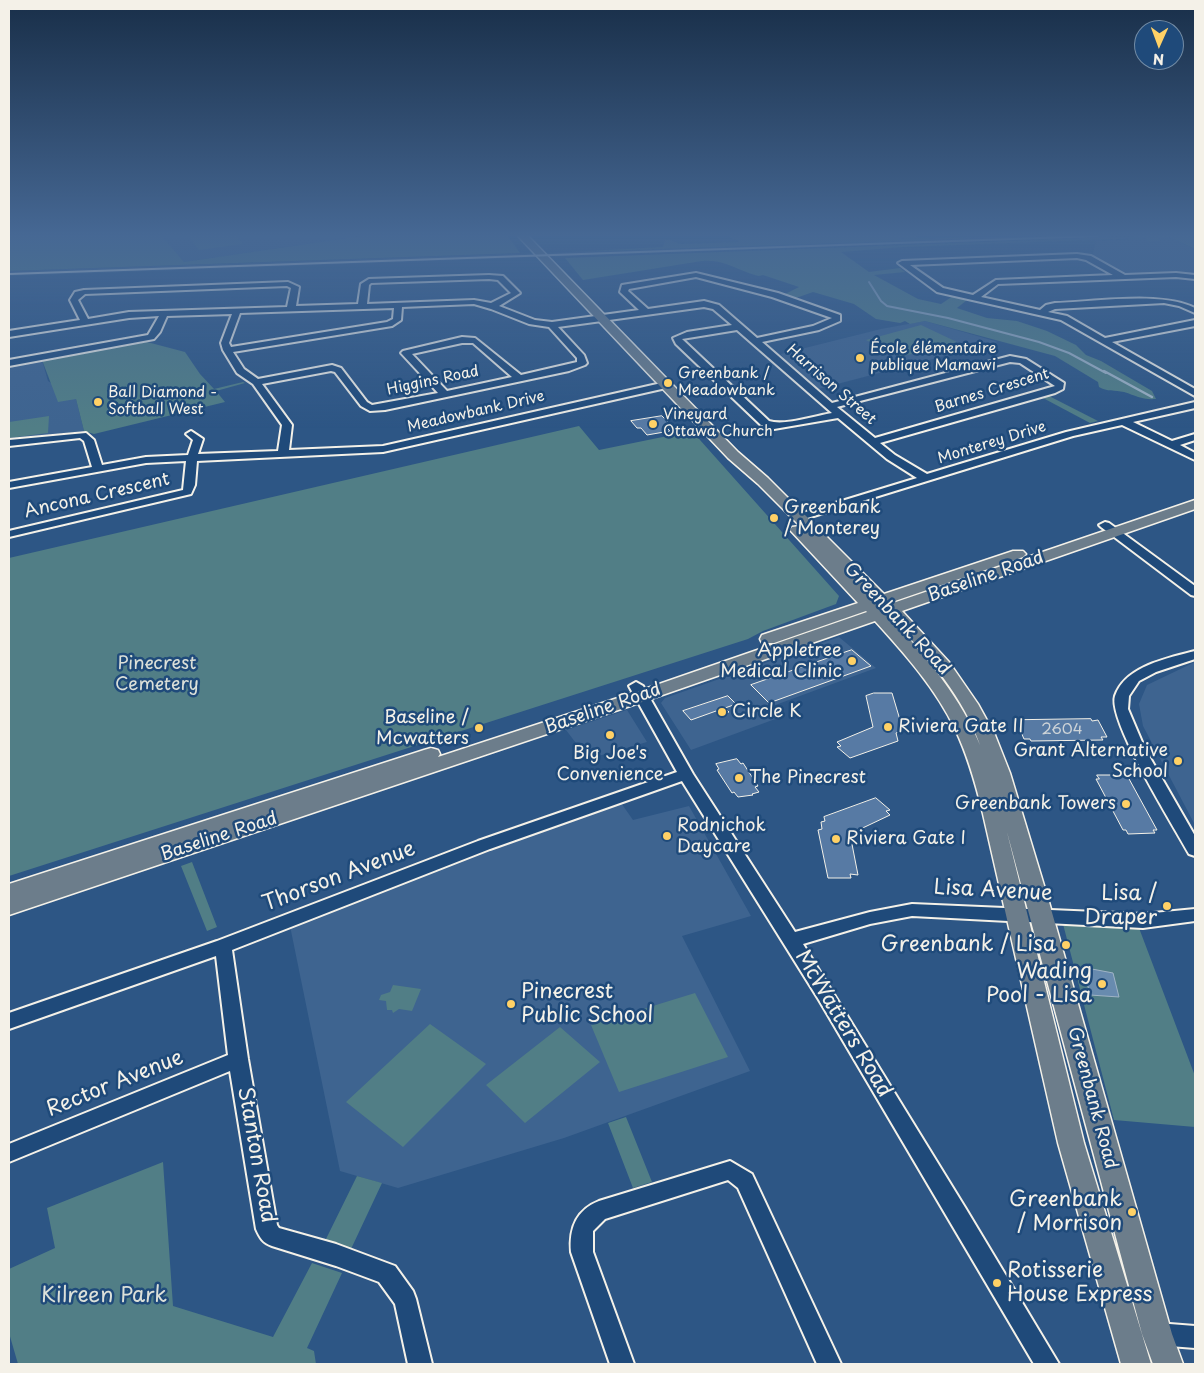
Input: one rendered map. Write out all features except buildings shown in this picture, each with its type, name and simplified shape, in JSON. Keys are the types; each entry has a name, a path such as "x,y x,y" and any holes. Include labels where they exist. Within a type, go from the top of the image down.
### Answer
{"main road":[{"name":"Greenbank Road","path":"585,300 733,455 760,490 943,666 972,708 986,735 1000,773 1042,916 1157,1334 1168,1364"},
{"name":"Greenbank Road","path":"733,455 752,470 800,517 880,607 936,683 951,706 971,745 985,783 1071,1143 1136,1364"},
{"name":"Baseline Road","path":"1110,529 1195,494"},
{"name":"Baseline Road","path":"9,907 880,607 1110,529 1195,504"},
{"name":"Baseline Road","path":"9,892 639,691"}],"street":[{"path":"74,300 86,322"},
{"path":"291,309 293,300"},
{"path":"362,306 363,300"},
{"path":"493,306 504,300"},
{"path":"633,300 645,311"},
{"path":"756,341 816,328 837,320 837,317 792,300"},
{"path":"984,300 1064,318 1195,393"},
{"name":"Harrison Street","path":"9,334 129,315 474,302 493,306 540,324 552,324 704,304 716,307 891,457 927,479"},
{"path":"1042,312 1049,307 1055,306 1164,302 1181,304 1195,311"},
{"path":"227,350 389,324 397,320 398,305"},
{"path":"237,312 225,343 227,350 240,372 256,382 288,424 288,467"},
{"path":"9,363 151,337 156,332 164,314"},
{"path":"1104,341 1195,323"},
{"name":"Higgins Road","path":"256,382 332,368 338,370 364,404 370,408 569,368 582,363 581,357 552,324"},
{"path":"739,327 687,334 677,338 765,423 783,426 840,415"},
{"path":"444,394 406,353 462,340 475,341 519,378"},
{"name":"Barnes Crescent","path":"831,406 1010,359 1024,361 1059,383 1060,387 1047,393 873,442"},
{"name":"Meadowbank Drive","path":"9,485 146,460 383,449 666,385"},
{"name":"Monterey Drive","path":"800,517 1070,434 1195,404"},
{"path":"1122,421 1195,457"},
{"path":"191,434 198,439 192,458"},
{"path":"9,443 82,435 89,440 98,468"},
{"path":"1171,445 1195,437"},
{"name":"Ancona Crescent","path":"9,534 187,492 191,484 189,475 192,458"},
{"path":"1110,529 1195,592"},
{"path":"1195,655 1151,669 1134,678 1122,696 1121,709 1138,749 1195,850"},
{"name":"McWatters Road","path":"639,691 686,774 725,832 792,940 1047,1364"},
{"name":"Thorson Avenue","path":"9,1021 223,946 484,845 686,774"},
{"name":"Lisa Avenue","path":"792,940 870,918 912,910 1143,921 1195,914"},
{"name":"Stanton Road","path":"223,946 238,1059 268,1229 272,1236 336,1255 387,1274 405,1300 420,1364"},
{"name":"Rector Avenue","path":"9,1153 238,1059"},
{"path":"622,1364 582,1252 580,1233 587,1219 599,1212 730,1170 745,1181 829,1364"},
{"path":"1157,1334 1195,1337"}],"shaded area":[{"name":"École élémentaire publique Mamawi","path":"925,321 998,342 818,389 785,361 781,354 881,329"},
{"path":"42,360 48,381 76,399 84,431 9,440 9,366"},
{"path":"839,637 876,668 770,707 778,718 691,750 661,703 665,698"},
{"name":"Grant Alternative School","path":"1195,662 1195,825 1143,726 1139,704 1147,685"},
{"path":"627,710 647,742 588,759 566,730"},
{"name":"Pinecrest Public School","path":"619,800 633,820 689,806 751,916 682,936 750,1071 564,1138 398,1188 340,1171 290,926"},
{"name":"Wading Pool - Lisa","path":"1092,969 1113,973 1119,997 1090,995 1084,970 1092,971"}],"green space":[{"path":"841,300 923,300 941,304 947,300 967,300 957,308 987,318 1017,321 1047,331 1076,345 1086,355 1101,361 1152,391 1156,399 1102,389 1099,387 1098,382 1055,356 925,321 910,324 905,321 900,323 876,319 854,304"},
{"path":"921,325 957,342 900,357 866,340"},
{"path":"147,342 185,352 200,374 214,389 245,383 216,391 225,402 94,434 84,431 76,399 58,402 42,360"},
{"path":"1049,396 1098,421 1090,423 1043,398"},
{"path":"49,416 48,433 9,438 9,422"},
{"name":"Pinecrest Cemetery","path":"579,426 599,450 692,431 839,596 836,604 763,631 748,639 9,876 9,558"},
{"path":"192,862 217,927 207,931 181,866"},
{"path":"1063,924 1139,928 1195,1076 1195,1127 1114,1120"},
{"path":"393,985 421,989 412,1011 399,1009 393,1013 392,1010 387,1010 386,1001 379,1000 381,995 390,992"},
{"path":"695,993 728,1057 619,1092 591,1025"},
{"path":"430,1024 486,1064 403,1147 346,1102"},
{"path":"560,1027 600,1062 525,1123 486,1085"},
{"path":"626,1117 652,1182 633,1188 608,1123"},
{"name":"Kilreen Park","path":"163,1162 173,1306 273,1337 312,1263 342,1273 307,1348 314,1351 316,1364 18,1364 9,1333 9,1269 55,1248 47,1208"},
{"path":"357,1176 382,1183 351,1249 325,1241"}],"waterway":[{"path":"880,300 887,306 948,318 1039,342 1069,353 1106,373"},
{"path":"1104,371 1152,397"}],"place":[{"name":"École élémentaire publique Mamawi","path":"860,358"},
{"name":"Greenbank / Meadowbank","path":"668,383"},
{"name":"Ball Diamond - Softball West","path":"98,402"},
{"name":"Vineyard Ottawa Church","path":"653,424"},
{"name":"Greenbank / Monterey","path":"774,518"},
{"name":"Appletree Medical Clinic","path":"852,661"},
{"name":"Circle K","path":"722,712"},
{"name":"Riviera Gate II","path":"888,727"},
{"name":"Baseline / Mcwatters","path":"479,728"},
{"name":"Big Joe's Convenience","path":"610,735"},
{"name":"Grant Alternative School","path":"1178,761"},
{"name":"The Pinecrest","path":"739,778"},
{"name":"Greenbank Towers","path":"1126,804"},
{"name":"Rodnichok Daycare","path":"667,836"},
{"name":"Riviera Gate I","path":"836,839"},
{"name":"Lisa / Draper","path":"1167,906"},
{"name":"Greenbank / Lisa","path":"1066,945"},
{"name":"Wading Pool - Lisa","path":"1102,984"},
{"name":"Pinecrest Public School","path":"511,1004"},
{"name":"Greenbank / Morrison","path":"1132,1212"},
{"name":"Rotisserie House Express","path":"997,1283"}]}
